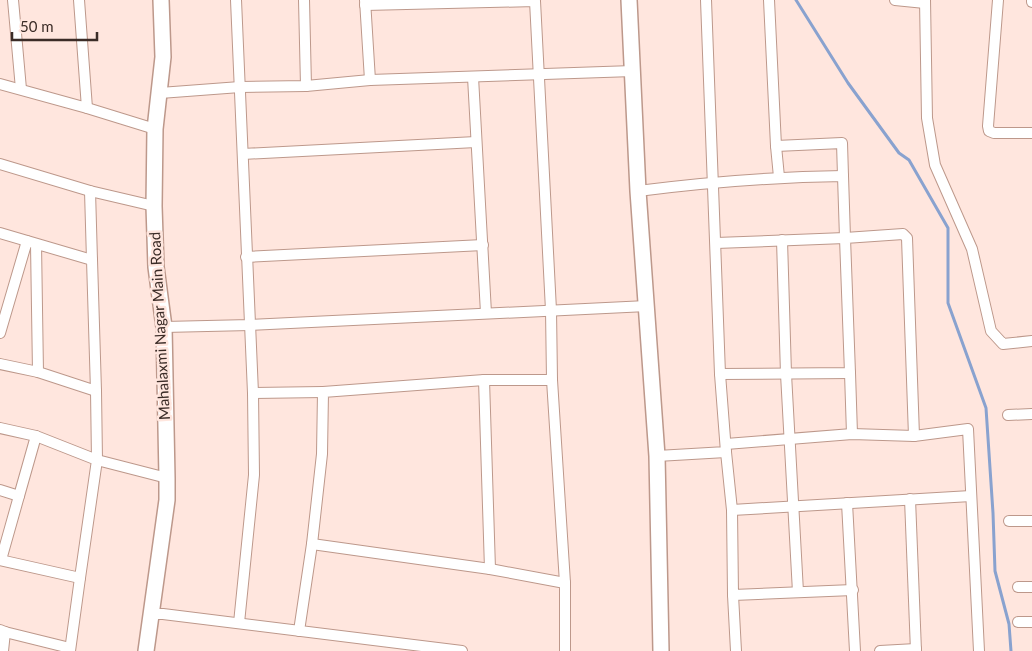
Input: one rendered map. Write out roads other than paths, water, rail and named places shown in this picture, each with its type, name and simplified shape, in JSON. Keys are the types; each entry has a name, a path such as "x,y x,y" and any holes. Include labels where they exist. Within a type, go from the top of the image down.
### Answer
{"street":[{"path":"13,0 21,89"},
{"path":"79,0 86,108"},
{"name":"Mahalaxmi Nagar Main Road","path":"146,651 167,500 168,478 164,327 156,267 154,206 155,129 163,56 161,0"},
{"path":"236,0 253,393 254,475 239,623"},
{"path":"304,0 306,86"},
{"path":"370,80 365,3 535,0 551,310 552,380 565,583 565,651"},
{"path":"629,0 638,191 657,456 661,651"},
{"path":"706,0 720,374 732,510 736,651"},
{"path":"769,0 779,177"},
{"path":"895,0 925,2 927,118 935,164 972,249 992,331 1003,344 1032,341"},
{"path":"998,0 989,131 994,133 1032,133"},
{"path":"160,94 240,87 306,86 370,80 473,78 633,71"},
{"path":"473,78 486,313"},
{"path":"0,84 155,129"},
{"path":"243,154 476,142"},
{"path":"776,146 842,143 852,434"},
{"path":"0,164 90,191 154,206"},
{"path":"638,191 713,182 779,177 843,176"},
{"path":"3,651 3,631 70,650 97,460 90,191"},
{"path":"0,233 92,260"},
{"path":"716,243 903,234 907,238 914,436"},
{"path":"782,240 786,374 798,592"},
{"path":"0,333 32,242"},
{"path":"32,242 38,372"},
{"path":"246,257 483,245"},
{"path":"164,327 250,325 647,306"},
{"path":"0,364 38,372 96,391"},
{"path":"720,374 850,373"},
{"path":"253,393 323,392 484,380 552,380"},
{"path":"484,380 490,569"},
{"path":"300,631 322,454 323,392"},
{"path":"1008,415 1032,414"},
{"path":"0,428 36,436 97,460 168,478"},
{"path":"657,456 789,439 852,434 914,436 968,429 979,651"},
{"path":"36,436 0,560 80,578"},
{"path":"0,490 19,496"},
{"path":"732,510 971,496"},
{"path":"880,651 916,650 910,499"},
{"path":"847,503 855,651"},
{"path":"1009,521 1032,521"},
{"path":"312,544 490,569 565,583"},
{"path":"1018,587 1032,587"},
{"path":"733,595 853,590"},
{"path":"152,614 462,651"},
{"path":"1018,622 1032,622"}],"waterway":[{"path":"796,0 848,83 899,153 909,160 948,228 948,303 986,408 995,571 1009,624 1011,651"}]}
